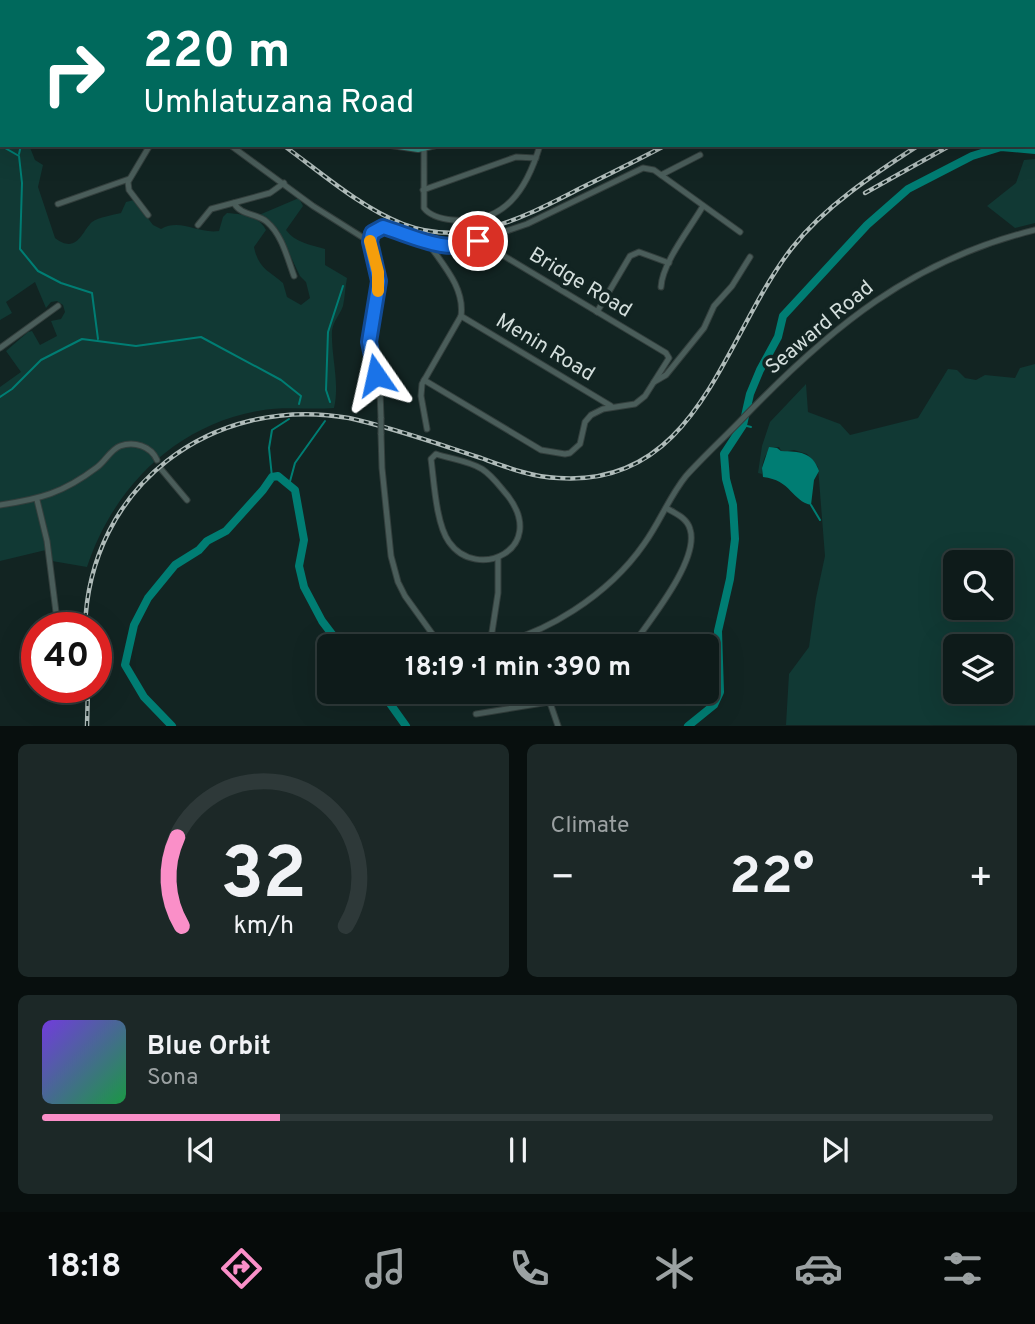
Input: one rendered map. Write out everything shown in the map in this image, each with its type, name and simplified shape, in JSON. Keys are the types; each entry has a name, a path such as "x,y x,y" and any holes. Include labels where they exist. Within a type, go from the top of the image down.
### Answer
{"main road":[{"path":"408,147 430,147"}],"street":[{"path":"148,215 129,190 129,179 149,147"},
{"path":"233,147 370,242"},
{"path":"424,149 423,203 426,212 446,219 472,223 498,212 510,203 526,182 539,147"},
{"path":"661,175 700,156"},
{"path":"423,190 516,157 536,158"},
{"path":"356,234 386,227 427,242 465,245 527,224 636,170 649,168 740,232"},
{"path":"58,204 129,179"},
{"path":"198,225 211,209 270,192 284,183"},
{"path":"234,204 240,211 263,219 272,227 295,275"},
{"path":"661,286 668,263 704,206"},
{"path":"472,223 478,241"},
{"path":"377,228 372,233 370,242 379,281 369,342 380,391 382,468 391,556 398,583 432,634"},
{"name":"Seaward Road","path":"529,634 590,599 613,581 637,555 677,487 770,390 846,321 896,287 961,255 1035,230"},
{"name":"Bridge Road","path":"478,241 666,353 669,358 654,383"},
{"path":"427,242 458,289 462,303 461,316 424,380 421,396 427,429"},
{"path":"597,312 630,256 639,252 668,263"},
{"path":"424,380 545,452 559,455 570,453 580,444 585,422 589,417 613,407 635,404 654,383 666,375 704,328 714,306 732,286 750,257"},
{"path":"0,348 58,306"},
{"name":"Menin Road","path":"461,316 613,407"},
{"path":"0,505 37,500 76,482 106,460 119,446 131,444 147,448 157,460"},
{"path":"433,454 483,470 498,483 514,504 521,521 520,533 511,548 498,558 467,556 449,543 440,515 430,458 433,454"},
{"path":"161,470 187,500"},
{"path":"37,500 47,541 56,612"},
{"path":"640,634 679,579 686,562 690,527 682,517 666,508"},
{"path":"492,634 498,593 498,558"},
{"path":"476,713 536,704"},
{"path":"550,704 558,726"}],"shaded area":[{"path":"0,147 30,147 35,160 43,165 38,187 55,238 62,243 74,243 92,222 121,213 126,202 134,200 153,225 161,229 175,225 219,231 227,213 244,215 259,222 266,230 254,247 258,260 283,283 287,297 301,305 310,298 306,282 300,276 277,228 259,215 299,198 303,206 286,230 298,240 325,249 325,265 347,278 343,306 332,331 336,389 334,408 258,411 228,419 174,446 151,465 113,511 98,538 87,567 52,561 50,549 0,561 0,387 21,372 6,351 28,332 32,331 40,345 57,336 51,321 61,319 65,312 63,305 57,301 51,302 46,308 35,282 6,302 12,313 0,320"},
{"path":"1035,159 1035,223 1015,228 987,206 1016,183 1024,160"},
{"path":"1035,364 1035,725 786,725 789,674 809,647 825,556 818,467 807,454 794,450 782,452 779,447 774,447 768,452 762,465 762,474 758,473 762,446 770,422 806,384 808,412 840,424 850,435 918,418 948,369 957,370 965,378 976,380 985,375 1015,378 1020,368"},
{"path":"769,447 804,454 816,464 819,471 814,480 811,505 799,499 780,482 763,477 762,468"}],"waterway":[{"path":"3,147 19,156 22,183 20,249 38,271 61,283 92,293 98,339"},
{"path":"19,154 21,147"},
{"path":"688,726 714,705 720,692 718,631 730,579 735,539 733,505 726,479 724,454 743,425 750,394 778,337 783,316 867,225 908,189 972,156 1001,147 1035,150"},
{"path":"330,402 326,390 328,332 343,286"},
{"path":"0,397 12,389 41,360 82,339 136,346 201,337 281,380 301,396 299,404"},
{"path":"272,477 269,448 272,430 289,419"},
{"path":"289,485 295,463 325,421"},
{"path":"743,425 751,427"},
{"path":"172,726 144,697 125,665 134,625 148,598 175,565 199,550 207,541 226,531 272,477 278,476 295,490 304,540 299,566 304,587 332,634"},
{"path":"811,505 820,520"},
{"path":"390,704 406,726"}],"railway":[{"path":"286,147 341,188 387,217 426,231 449,233 492,227 513,220 662,147"},
{"path":"87,612 92,577 109,532 134,493 167,461 206,436 251,421 298,414 349,418 416,436 519,471 558,478 606,475 644,459 676,433 702,400 768,284 805,233 851,192 916,147"},
{"path":"865,193 947,147"},
{"path":"87,726 88,703"}],"slow traffic":[{"path":"370,241 378,272 378,291"}],"route":[{"path":"376,375 369,342 379,281 370,242 372,233 377,228 386,227 438,244 465,245 478,241"}]}
